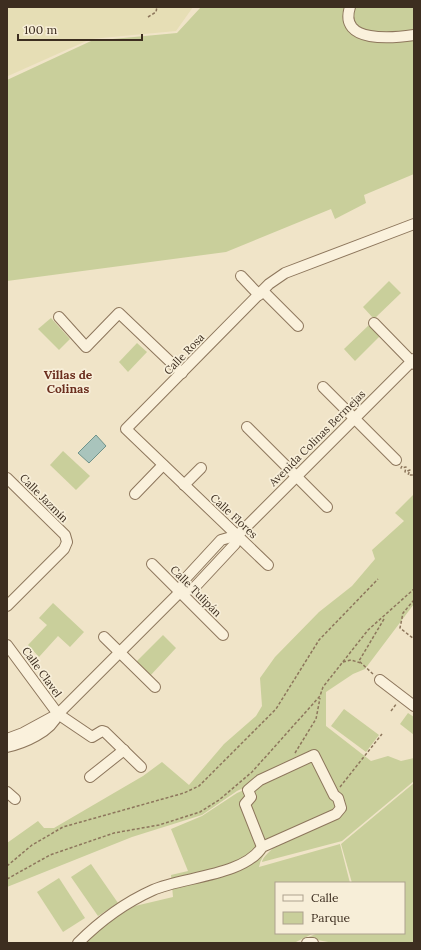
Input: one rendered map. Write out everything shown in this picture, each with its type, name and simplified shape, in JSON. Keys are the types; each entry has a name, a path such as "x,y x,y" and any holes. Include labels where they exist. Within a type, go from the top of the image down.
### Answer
{"street":[{"path":"350,7 348,13 350,23 358,32 368,37 392,38 414,35"},
{"name":"Calle Rosa","path":"126,429 269,284 285,273 414,224"},
{"path":"241,276 298,326"},
{"path":"59,317 86,347 119,313 182,373"},
{"path":"374,323 413,361"},
{"name":"Avenida Colinas Bermejas","path":"7,747 34,737 50,725 58,714 180,592 185,579 222,540 238,535 413,361"},
{"path":"323,387 399,463"},
{"path":"247,427 327,507"},
{"name":"Calle Flores","path":"126,429 268,565"},
{"path":"135,494 163,465"},
{"path":"184,485 201,468"},
{"name":"Calle Jazmín","path":"7,606 64,549 67,542 65,535 8,481"},
{"name":"Calle Tulipán","path":"152,564 224,635"},
{"path":"104,637 155,687"},
{"name":"Calle Clavel","path":"7,645 58,714 92,737 102,731 106,732 124,750"},
{"path":"380,680 414,706"},
{"name":"Avenida Colinas Bermejas","path":"7,739 23,733 58,714"},
{"path":"90,777 124,750 141,767"},
{"path":"78,943 95,926 118,908 154,889 198,879 236,866 256,856 262,848 336,814 341,808 338,798 334,795 314,756 260,780 248,790 251,798 245,804 262,848"},
{"path":"7,792 15,799"},
{"path":"307,943 313,943"}],"path":[{"path":"148,17 156,12 157,7"},
{"path":"399,463 402,468 406,468 405,472 410,470 408,475 414,475"},
{"path":"7,866 32,845 63,827 184,793 199,786 276,708 319,640 378,579"},
{"path":"287,768 316,719 323,687 368,630 386,617 414,589"},
{"path":"414,600 403,613 400,628 414,639"},
{"path":"362,664 359,661 386,617"},
{"path":"341,663 351,660 362,664 380,680"},
{"path":"7,879 50,855 114,833 159,825 200,812 219,800 252,772 320,696"},
{"path":"334,795 354,766 367,755 382,734"}],"shaded area":[{"path":"7,7 193,7 176,31 91,39 8,76"}],"green space":[{"path":"201,7 414,7 414,174 364,195 366,203 335,219 331,209 226,252 7,281 7,80 91,41 177,33"},
{"path":"389,281 401,293 374,319 363,307"},
{"path":"51,318 70,339 59,350 38,329"},
{"path":"369,325 380,336 355,361 344,349"},
{"path":"137,343 147,352 128,372 119,362"},
{"path":"63,451 90,476 76,490 50,465"},
{"path":"414,494 414,604 365,669 353,674 326,692 326,726 371,761 388,756 401,761 414,758 414,781 342,841 262,862 266,855 286,839 345,804 315,753 237,791 202,815 132,837 7,887 7,843 38,821 44,828 54,828 143,776 162,762 189,785 224,744 256,716 262,706 260,678 275,657 319,612 352,586 375,559 372,550 404,521 395,513"},
{"path":"53,603 84,632 70,647 58,636 39,657 28,645 47,625 39,618"},
{"path":"163,635 176,648 149,677 135,663"},
{"path":"344,709 379,735 366,752 331,726"},
{"path":"408,713 414,717 414,735 400,724"},
{"path":"315,760 338,809 304,825 280,839 270,847 263,856 259,867 340,844 350,882 275,882 275,934 312,934 294,943 84,943 101,925 135,906 173,897 171,875 188,871 171,829 202,816 237,793"},
{"path":"414,783 414,943 334,943 306,938 316,934 405,934 405,882 352,882 341,844"},
{"path":"91,864 118,903 98,916 71,877"},
{"path":"59,878 85,918 63,932 37,892"}],"water":[{"path":"96,435 106,446 89,463 78,453"}],"district":[{"name":"Villas de Colinas","path":"68,381"}]}
